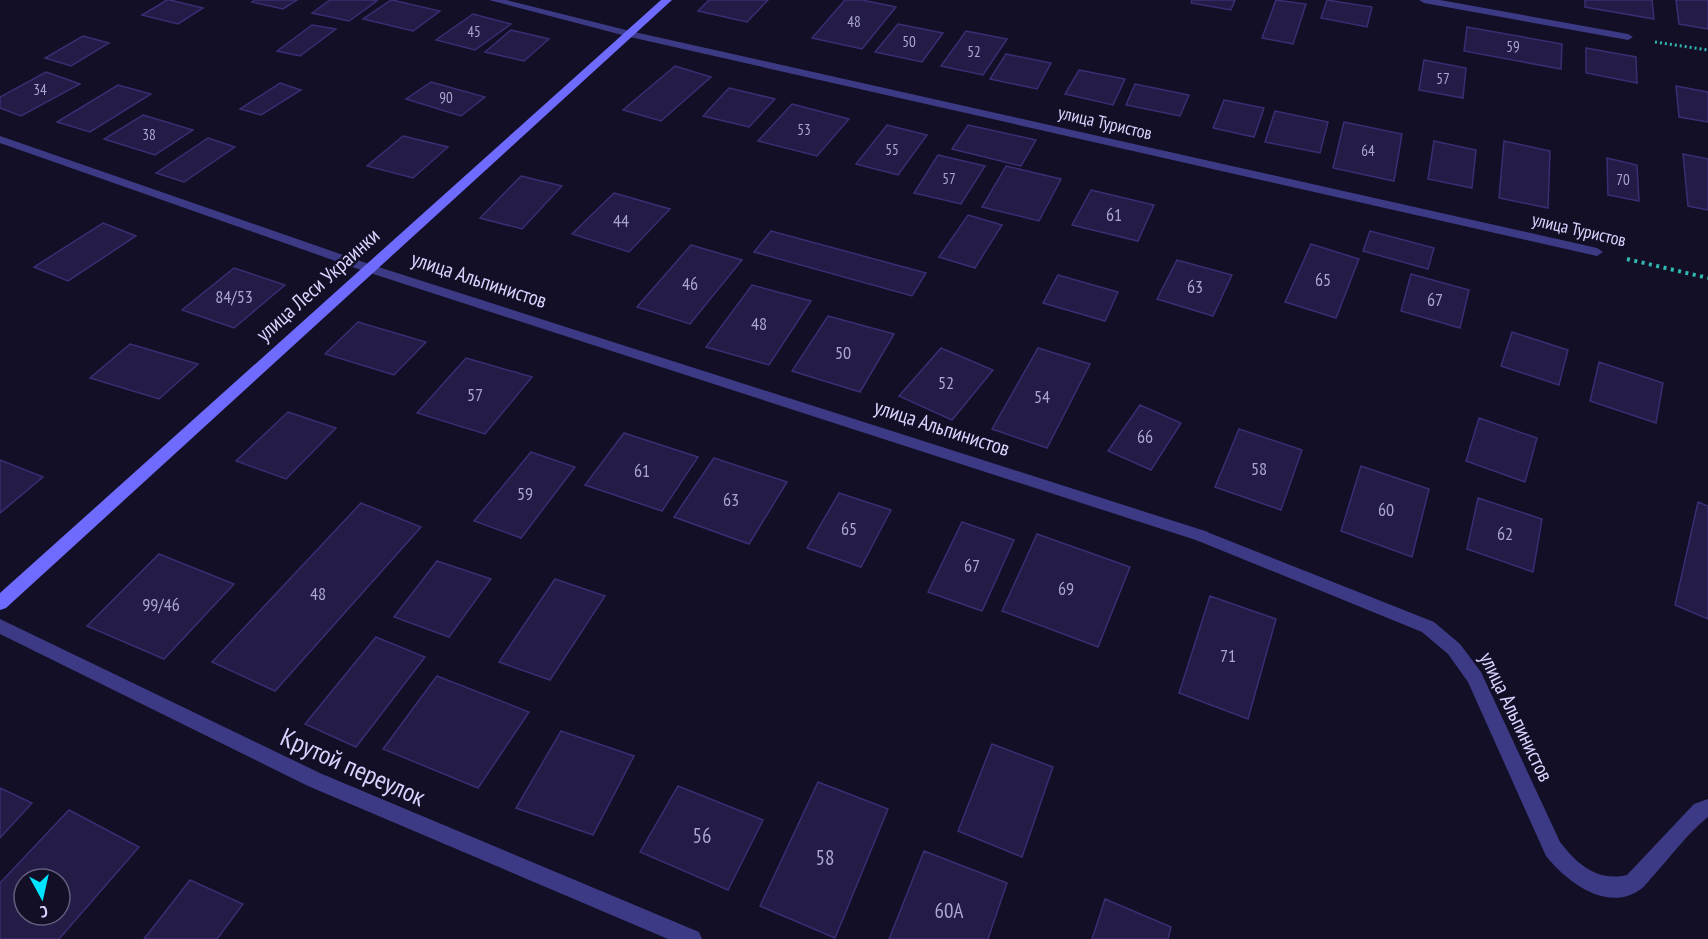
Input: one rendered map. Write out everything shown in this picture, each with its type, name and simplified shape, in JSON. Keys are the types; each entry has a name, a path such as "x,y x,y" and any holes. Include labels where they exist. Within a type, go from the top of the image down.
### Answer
{"main road":[{"name":"улица Леси Украинки","path":"0,603 667,0"}],"street":[{"name":"улица Туристов","path":"494,0 630,34 1597,252"},
{"path":"1424,0 1628,37"},
{"name":"улица Альпинистов","path":"0,139 368,268 1202,536 1428,627 1448,641 1464,658 1475,677 1553,849 1562,862 1590,883 1620,888 1632,884 1701,810 1708,808"},
{"name":"Крутой переулок","path":"0,626 315,780 692,939"}],"path":[{"path":"1628,37 1708,50"},
{"name":"улица Туристов","path":"1597,252 1708,278"}],"building":[{"path":"167,0 203,8 178,24 142,15"},
{"path":"255,0 297,0 283,9 252,2"},
{"path":"330,0 377,1 349,21 312,13"},
{"path":"391,0 440,11 413,31 363,19"},
{"path":"709,0 768,0 747,22 698,11"},
{"path":"845,0 862,0 896,7 862,49 812,38"},
{"path":"1192,0 1235,0 1231,10 1191,3"},
{"path":"1276,0 1306,4 1293,44 1262,38"},
{"path":"1327,0 1372,7 1367,27 1321,18"},
{"path":"1585,0 1652,0 1654,19 1585,7"},
{"path":"1676,0 1708,0 1708,29 1679,24"},
{"path":"473,14 511,24 475,50 436,40"},
{"path":"898,24 943,33 922,62 875,52"},
{"path":"312,25 336,29 300,56 277,51"},
{"path":"1467,27 1562,44 1561,69 1464,51"},
{"path":"511,30 549,39 524,61 485,52"},
{"path":"966,31 1007,39 983,75 941,66"},
{"path":"83,36 109,43 71,66 45,58"},
{"path":"1586,48 1636,57 1637,83 1586,73"},
{"path":"1006,54 1051,63 1037,89 990,79"},
{"path":"1424,60 1466,68 1463,98 1419,90"},
{"path":"675,66 711,77 661,121 623,110"},
{"path":"1079,70 1125,79 1113,105 1065,94"},
{"path":"46,72 80,84 21,116 0,108 0,97"},
{"path":"431,82 485,97 461,116 406,99"},
{"path":"280,83 301,90 261,115 240,109"},
{"path":"1135,84 1189,95 1180,116 1126,105"},
{"path":"118,85 151,94 90,132 57,122"},
{"path":"1676,86 1708,92 1708,122 1679,117"},
{"path":"729,88 775,99 749,127 703,116"},
{"path":"1224,100 1264,108 1254,137 1213,128"},
{"path":"792,104 849,119 817,156 758,141"},
{"path":"1275,111 1328,122 1320,153 1265,142"},
{"path":"143,115 193,130 155,155 104,139"},
{"path":"1344,122 1402,134 1394,181 1333,168"},
{"path":"887,125 927,135 898,175 856,164"},
{"path":"968,125 1036,140 1021,166 952,149"},
{"path":"403,136 448,147 413,178 367,166"},
{"path":"208,138 235,147 184,182 156,173"},
{"path":"1434,141 1476,150 1472,188 1428,179"},
{"path":"1504,141 1550,151 1548,208 1499,198"},
{"path":"1683,154 1708,159 1708,210 1688,206"},
{"path":"938,155 985,166 961,204 914,193"},
{"path":"1607,158 1637,165 1639,201 1608,195"},
{"path":"1006,166 1061,179 1039,221 982,207"},
{"path":"521,176 562,186 522,229 480,218"},
{"path":"1091,190 1154,205 1138,241 1072,225"},
{"path":"614,193 670,209 629,252 572,234"},
{"path":"968,215 1002,225 975,268 939,257"},
{"path":"103,223 136,236 68,281 34,267"},
{"path":"771,231 926,273 912,296 754,252"},
{"path":"1370,231 1434,248 1428,269 1363,251"},
{"path":"1311,244 1359,259 1336,318 1285,302"},
{"path":"691,245 742,260 690,324 637,307"},
{"path":"1177,260 1232,275 1213,316 1157,299"},
{"path":"234,268 285,285 234,328 182,310"},
{"path":"1411,274 1469,290 1460,328 1401,311"},
{"path":"1058,275 1118,292 1105,321 1043,303"},
{"path":"752,285 811,301 769,365 706,347"},
{"path":"828,316 894,334 860,392 792,371"},
{"path":"358,322 426,342 394,375 325,354"},
{"path":"1512,332 1568,350 1559,385 1501,366"},
{"path":"130,344 198,364 159,399 90,378"},
{"path":"941,348 993,370 952,420 899,396"},
{"path":"1038,348 1090,364 1047,448 992,429"},
{"path":"466,358 532,377 485,434 417,413"},
{"path":"1599,362 1663,383 1656,423 1590,401"},
{"path":"1140,405 1181,423 1151,470 1108,451"},
{"path":"288,412 336,428 286,479 236,461"},
{"path":"1479,418 1537,438 1525,482 1466,461"},
{"path":"1239,429 1302,450 1281,510 1215,487"},
{"path":"624,433 698,457 662,511 585,485"},
{"path":"531,452 575,467 521,538 474,521"},
{"path":"714,458 787,482 749,544 674,517"},
{"path":"0,460 43,477 0,513"},
{"path":"1361,466 1429,489 1412,557 1341,531"},
{"path":"839,493 891,510 861,567 807,548"},
{"path":"1478,498 1542,519 1533,572 1467,549"},
{"path":"1698,502 1708,506 1708,619 1675,605"},
{"path":"361,503 421,527 275,691 212,662"},
{"path":"962,522 1014,540 982,611 928,592"},
{"path":"1037,534 1130,567 1098,647 1002,611"},
{"path":"159,554 234,584 164,659 87,626"},
{"path":"437,561 491,579 449,637 394,617"},
{"path":"555,579 605,596 550,680 499,662"},
{"path":"1210,596 1276,619 1248,719 1179,693"},
{"path":"376,637 425,657 356,747 305,724"},
{"path":"437,676 529,712 478,788 383,749"},
{"path":"561,731 634,756 593,835 516,808"},
{"path":"992,744 1053,767 1022,857 958,831"},
{"path":"818,782 888,809 835,938 760,906"},
{"path":"678,786 763,820 728,890 640,852"},
{"path":"0,788 32,803 0,838"},
{"path":"69,810 139,847 72,924 72,867 15,867"},
{"path":"924,851 1007,883 988,939 889,939"},
{"path":"12,870 12,927 69,927 59,939 0,939 0,883"},
{"path":"190,880 243,904 217,939 144,939"},
{"path":"1105,899 1171,927 1168,939 1092,939"}]}
